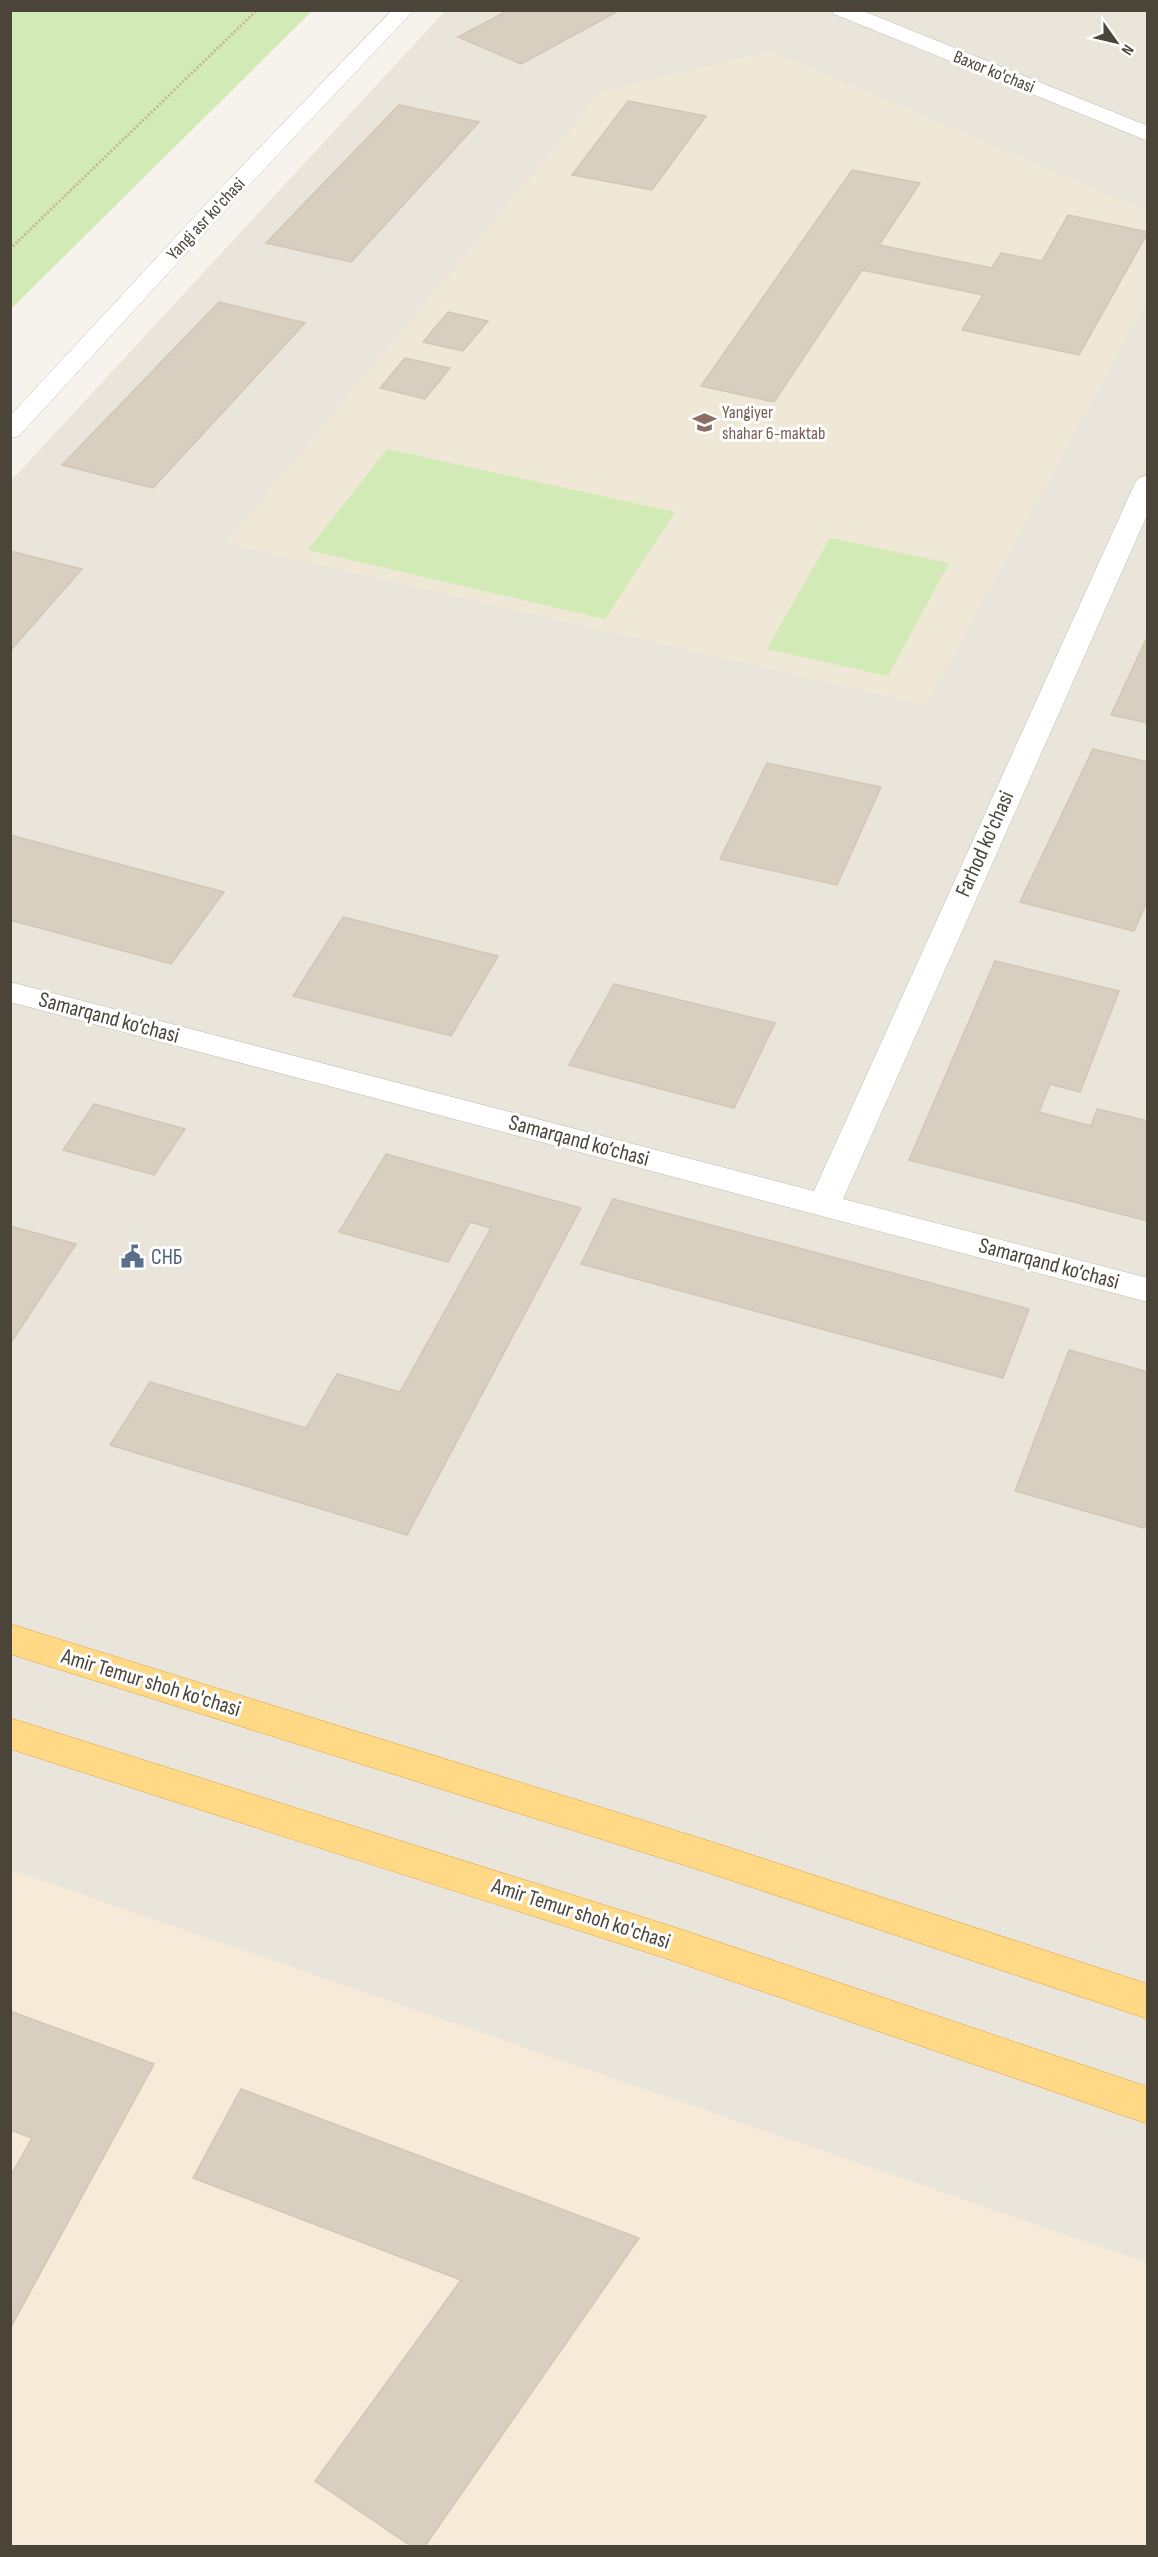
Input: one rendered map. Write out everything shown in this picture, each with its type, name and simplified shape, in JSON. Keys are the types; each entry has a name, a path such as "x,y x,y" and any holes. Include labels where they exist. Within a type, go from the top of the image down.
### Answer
{"highway":[{"name":"Amir Temur shoh ko'chasi","path":"10,1639 706,1856 1148,2002"},
{"name":"Amir Temur shoh ko'chasi","path":"10,1733 674,1944 1148,2106"}],"street":[{"name":"Yangi asr ko'chasi","path":"10,431 228,194 404,10"},
{"name":"Baxor ko'chasi","path":"842,10 1148,134"},
{"name":"Farhod ko'chasi","path":"824,1205 1148,483"},
{"name":"Samarqand ko‘chasi","path":"10,992 1148,1290"}],"path":[{"path":"10,249 257,10"}],"shaded area":[{"path":"445,11 1147,11 1147,2546 11,2546 10,482"},
{"name":"Yangiyer shahar 6-maktab","path":"771,51 1147,211 1147,300 926,705 226,543 601,92"},
{"path":"11,1870 1147,2263 1147,2546 11,2546"}],"green space":[{"path":"11,10 312,10 312,11 11,309"},
{"path":"387,449 675,512 605,619 308,550"},
{"path":"830,538 949,563 888,676 767,649"}],"building":[{"path":"509,10 620,10 521,64 458,37"},
{"path":"628,101 706,116 652,190 572,175"},
{"path":"399,105 479,122 351,262 266,243"},
{"path":"852,170 920,183 879,245 992,268 1001,253 1042,261 1068,215 1148,232 1079,355 962,330 983,295 862,270 774,402 701,386"},
{"path":"219,302 305,323 153,488 62,465"},
{"path":"448,312 488,321 463,351 423,342"},
{"path":"405,358 450,368 425,399 380,388"},
{"path":"10,551 82,569 10,651"},
{"path":"1148,635 1148,723 1111,715"},
{"path":"1093,749 1148,762 1148,899 1134,931 1020,902"},
{"path":"767,763 881,787 837,885 720,859"},
{"path":"10,835 224,892 171,964 10,920"},
{"path":"343,917 498,956 451,1036 293,996"},
{"path":"995,961 1119,991 1080,1092 1050,1084 1039,1112 1091,1126 1097,1109 1148,1121 1148,1221 909,1160"},
{"path":"614,984 775,1023 734,1108 569,1065"},
{"path":"94,1104 185,1129 154,1175 63,1150"},
{"path":"386,1154 581,1208 407,1535 110,1445 150,1382 306,1428 337,1374 400,1392 491,1228 470,1222 448,1262 339,1232"},
{"path":"613,1199 1029,1309 1003,1378 581,1264"},
{"path":"10,1226 76,1244 10,1344"},
{"path":"1069,1350 1148,1372 1148,1516 1144,1528 1015,1491"},
{"path":"10,2011 154,2064 12,2325 10,2177 32,2138 10,2130"},
{"path":"241,2089 639,2238 425,2546 411,2546 315,2481 461,2280 193,2178"}],"place":[{"name":"Yangiyer shahar 6-maktab","path":"704,422"},
{"name":"СНБ","path":"133,1257"}]}
